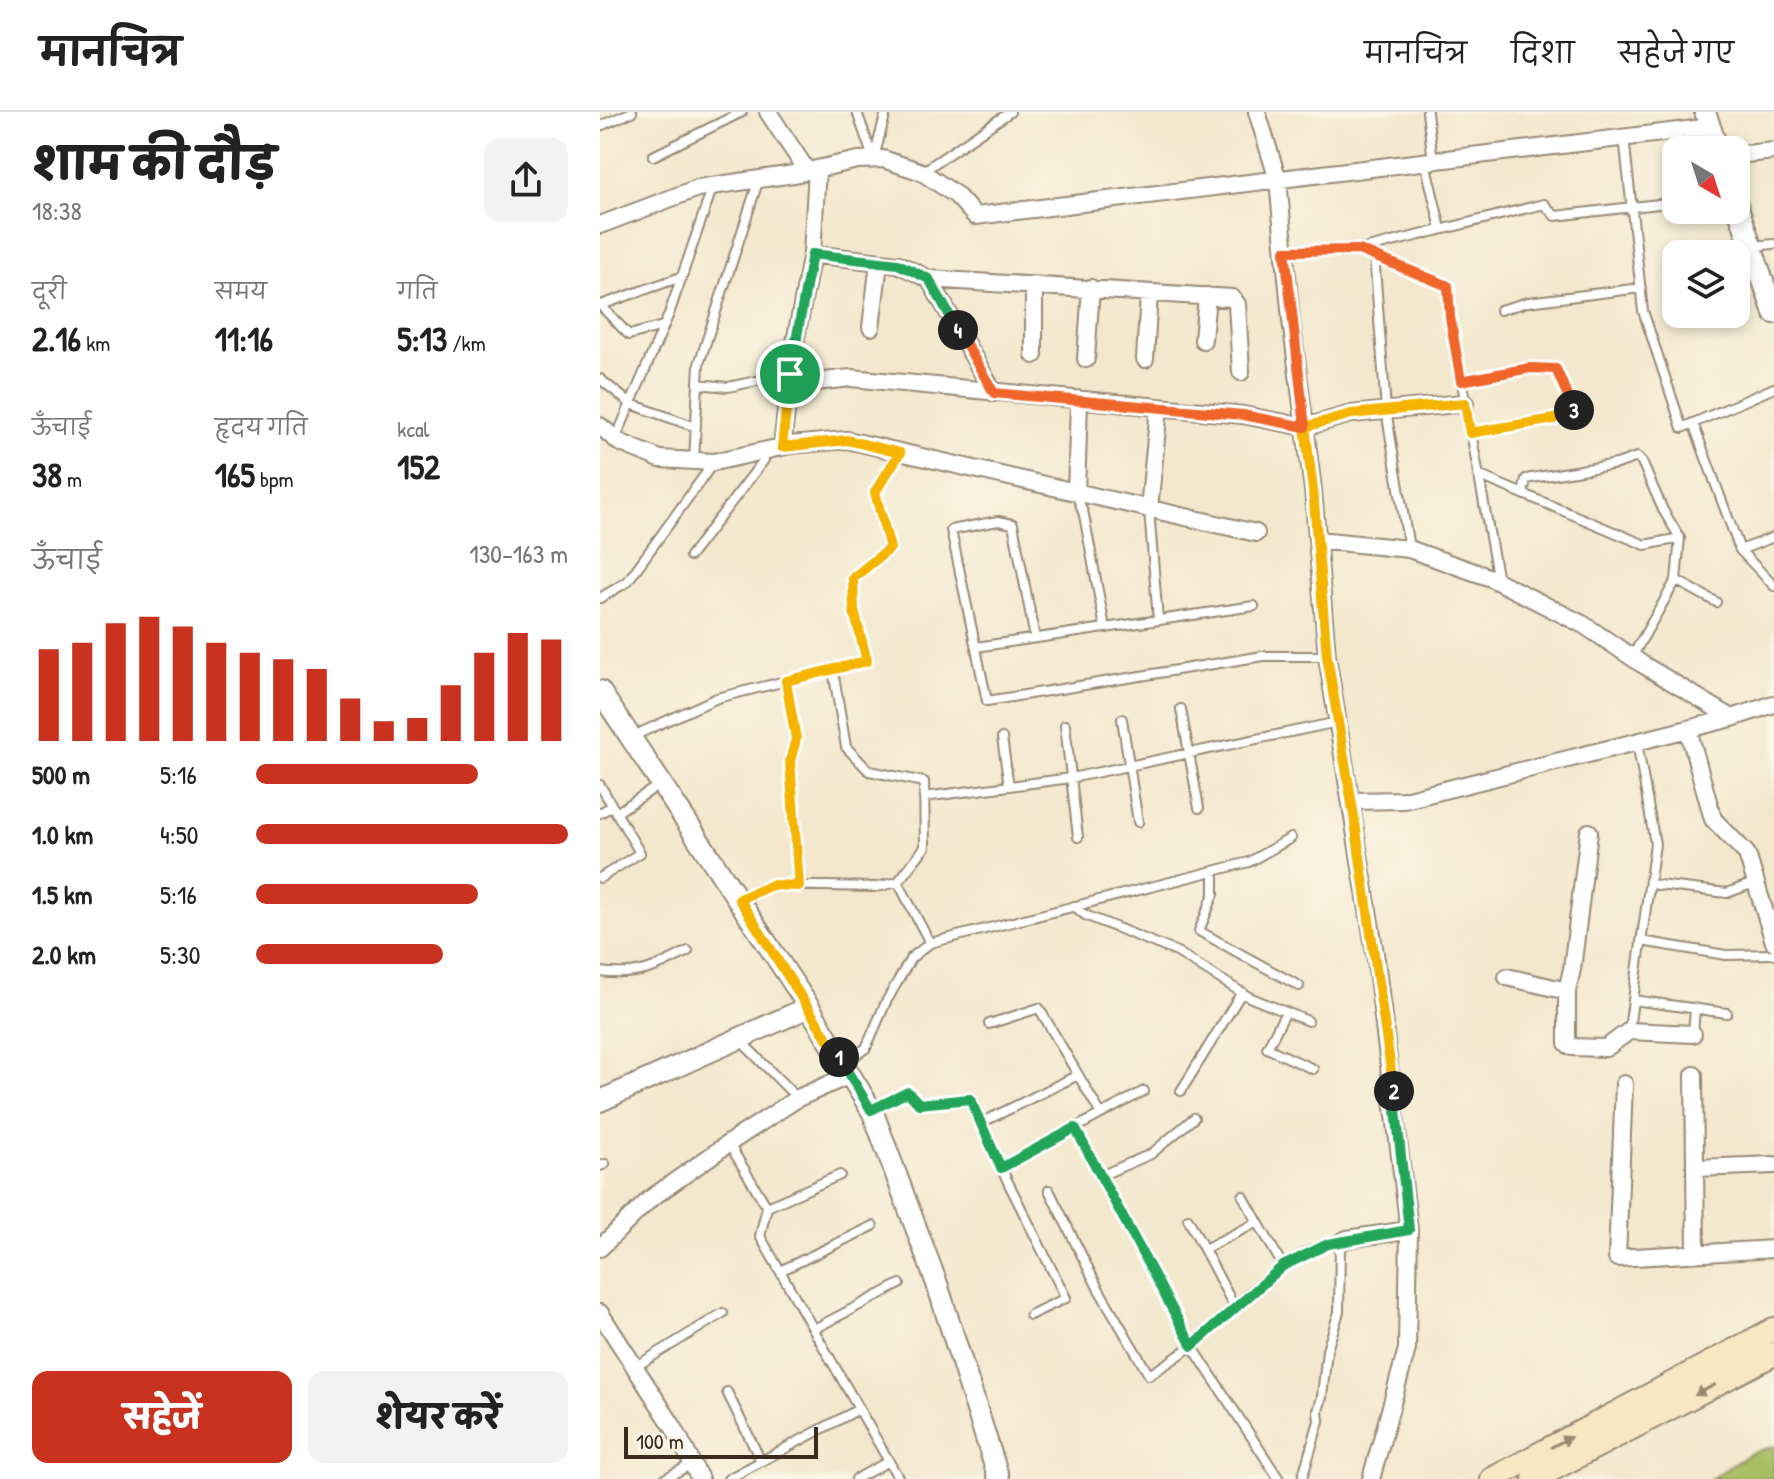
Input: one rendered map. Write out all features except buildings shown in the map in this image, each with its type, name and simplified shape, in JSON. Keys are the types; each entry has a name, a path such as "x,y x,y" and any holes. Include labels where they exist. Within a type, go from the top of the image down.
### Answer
{"main road":[{"path":"1492,1479 1774,1329"},
{"path":"1534,1479 1774,1354"}],"street":[{"path":"768,112 812,170 812,254 789,380 782,447"},
{"path":"1257,112 1278,180 1327,656 1394,1095 1409,1230 1407,1349 1371,1479"},
{"path":"601,222 698,188 874,159 922,172 956,195 975,216 1624,137 1708,119"},
{"path":"1750,154 1774,151"},
{"path":"1744,224 1774,313"},
{"path":"812,254 898,264 929,279 1232,298 1235,300 1241,372"},
{"path":"871,327 879,263"},
{"path":"929,279 994,393"},
{"path":"1034,285 1034,355"},
{"path":"1086,359 1091,288"},
{"path":"1145,359 1149,293"},
{"path":"1203,340 1207,296"},
{"path":"789,380 851,378 1079,402 1243,415 1305,427 1351,414 1465,403"},
{"path":"1076,493 1079,402"},
{"path":"1149,509 1159,408"},
{"path":"600,426 616,440 660,459 694,461 714,462 782,447 847,440 1256,533"},
{"path":"1317,540 1409,549 1498,582 1584,625 1732,718"},
{"path":"600,691 809,1007 871,1110 937,1284 999,1479"},
{"path":"1351,801 1404,800 1732,718 1774,704"},
{"path":"1688,729 1713,819 1747,854 1774,942"},
{"path":"1589,832 1567,991 1566,1033 1571,1047 1606,1048 1629,1031 1693,1034"},
{"path":"1507,977 1567,991"},
{"path":"600,1101 809,1007"},
{"path":"600,1248 650,1199 729,1143 847,1069"},
{"path":"1694,1075 1696,1254"},
{"path":"1624,1084 1617,1258 1774,1249"},
{"path":"1696,1168 1774,1165"},
{"path":"1340,1243 1347,1239 1409,1230"},
{"path":"600,1313 674,1428 696,1472"}],"lane":[{"path":"600,126 632,112"},
{"path":"653,156 742,112"},
{"path":"857,112 874,159"},
{"path":"874,159 886,112"},
{"path":"922,172 1010,112"},
{"path":"1427,112 1429,162 1441,229"},
{"path":"1624,137 1643,311 1682,428 1774,388"},
{"path":"694,461 699,364 759,179"},
{"path":"616,440 663,326 713,185"},
{"path":"1285,251 1359,250 1544,204 1555,216 1662,204"},
{"path":"1751,246 1774,244"},
{"path":"1359,250 1448,286 1450,317 1498,582"},
{"path":"1374,255 1386,410 1409,549"},
{"path":"663,326 629,335 600,305 681,277"},
{"path":"1500,310 1528,302 1641,288"},
{"path":"1461,381 1530,368 1556,369 1574,410 1554,419 1470,433"},
{"path":"600,379 631,404 696,427"},
{"path":"698,384 728,387 789,380"},
{"path":"1693,423 1740,550 1774,586"},
{"path":"690,556 764,460 763,451"},
{"path":"631,737 717,698 867,661 854,611 853,578 890,548 875,492 900,453"},
{"path":"1523,494 1526,479 1617,464 1637,457 1642,462 1663,510 1680,538 1676,580 1632,657"},
{"path":"600,598 627,582 714,462"},
{"path":"1478,475 1645,545 1680,538"},
{"path":"1076,493 1084,515 1105,628"},
{"path":"1149,509 1158,620"},
{"path":"1035,638 1013,524 998,521 951,530 987,701 1263,656 1327,656"},
{"path":"1740,550 1774,537"},
{"path":"1676,580 1716,602"},
{"path":"976,647 1254,606"},
{"path":"739,899 772,885 876,887 898,882 925,847 924,782 869,771 846,747 833,670"},
{"path":"786,681 796,739 790,761 799,886"},
{"path":"1181,709 1199,808"},
{"path":"1122,719 1138,822"},
{"path":"924,797 1071,778 1338,722"},
{"path":"1065,725 1078,837"},
{"path":"1002,738 1009,786"},
{"path":"1629,1031 1655,844 1637,742"},
{"path":"600,813 614,809 661,783"},
{"path":"600,785 640,853 600,878"},
{"path":"847,1069 866,1048 886,1002 911,958 930,943 1249,862 1291,838"},
{"path":"1214,871 1214,894 1199,931 1299,986"},
{"path":"898,882 930,943"},
{"path":"1650,884 1727,893 1754,883"},
{"path":"1074,906 1085,915 1177,952 1242,992 1308,1021"},
{"path":"1641,941 1726,955 1774,954"},
{"path":"600,972 618,974 655,969 688,951"},
{"path":"1181,1091 1242,992"},
{"path":"1633,1000 1727,1013"},
{"path":"989,1024 1039,1008 1101,1114"},
{"path":"1693,1034 1695,1009"},
{"path":"1286,1012 1267,1048 1313,1069"},
{"path":"738,1038 798,1098"},
{"path":"981,1123 1078,1075"},
{"path":"1001,1168 1144,1091"},
{"path":"871,1110 908,1092 919,1104 970,1099 1066,1298 1030,1315"},
{"path":"1100,1176 1151,1154 1194,1118"},
{"path":"1075,1128 1192,1346 1279,1479"},
{"path":"729,1143 767,1207 760,1236 899,1479"},
{"path":"767,1207 840,1175"},
{"path":"1049,1190 1098,1288 1149,1375 1192,1346 1283,1266 1328,1244 1340,1243 1339,1312 1327,1350 1319,1421 1302,1479"},
{"path":"1243,1196 1283,1266"},
{"path":"1188,1219 1235,1308"},
{"path":"1204,1249 1258,1222"},
{"path":"780,1271 873,1226"},
{"path":"814,1329 900,1284"},
{"path":"635,1367 723,1313"},
{"path":"727,1392 761,1461"},
{"path":"728,1479 859,1409"},
{"path":"856,1479 889,1461"},
{"path":"664,1479 696,1472"}],"green space":[{"path":"1774,1446 1774,1479 1711,1479 1749,1454"}],"route":[{"path":"790,374 782,447 847,440 900,453 875,492 890,548 853,578 854,611 867,661 786,681 796,739 790,761 799,886 772,885 739,899 871,1110 908,1092 919,1104 970,1099 1001,1168 1075,1128 1192,1346 1283,1266 1328,1244 1409,1230 1376,960 1327,656 1305,427 1351,414 1465,403 1470,433 1554,419 1574,410 1556,369 1530,368 1461,381 1448,286 1359,250 1285,251 1305,427 1243,415 994,393 929,279 898,264 812,254 790,374"}]}
